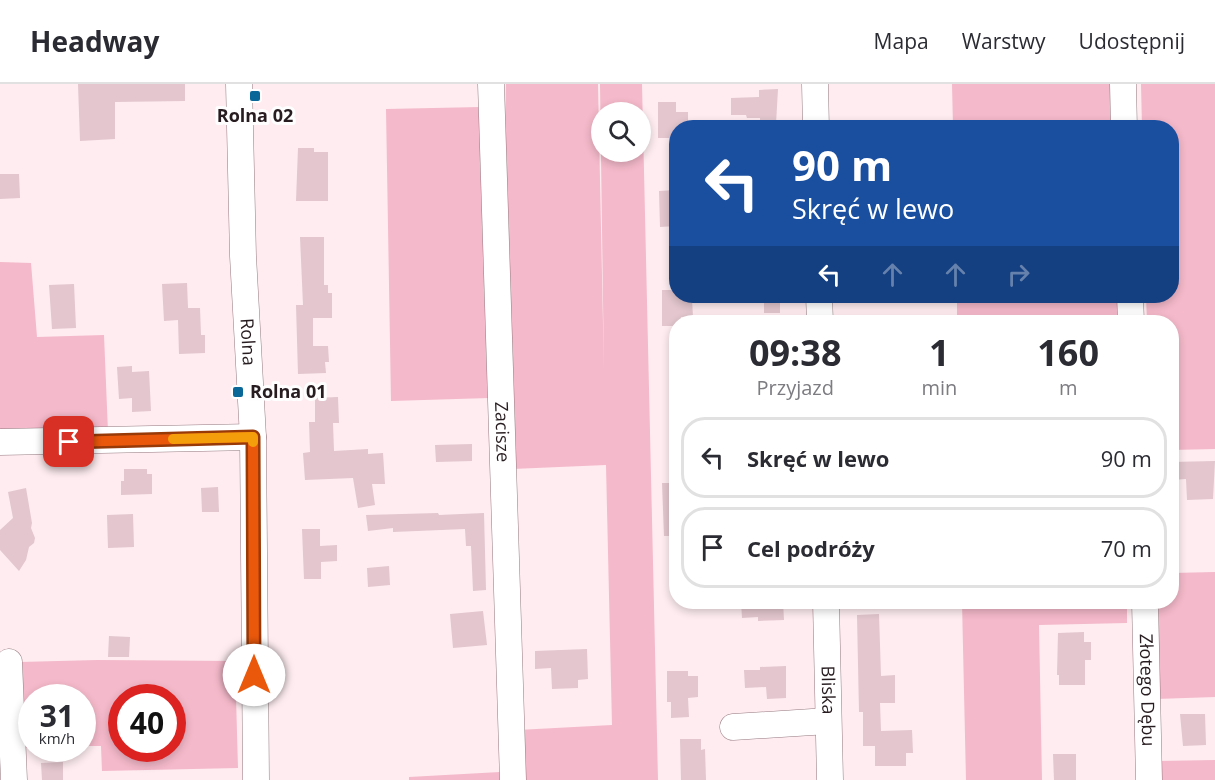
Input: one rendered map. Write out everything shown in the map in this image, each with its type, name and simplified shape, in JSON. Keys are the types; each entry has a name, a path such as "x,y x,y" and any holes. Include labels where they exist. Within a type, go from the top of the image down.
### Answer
{"street":[{"name":"Rolna","path":"239,84 243,256 253,437 256,780"},
{"name":"Zacisze","path":"491,84 513,780"},
{"path":"815,84 816,120"},
{"path":"1123,84 1124,120"},
{"path":"0,442 253,437"},
{"name":"Bliska","path":"826,609 830,780"},
{"name":"Złotego Dębu","path":"1145,609 1149,780"},
{"path":"9,662 14,780"},
{"path":"733,727 828,721"}],"shaded area":[{"path":"506,84 598,84 598,102 591,102 591,162 600,162 604,372 601,162 644,162 658,780 520,780 518,730 612,725 606,465 512,469 504,167"},
{"path":"600,84 642,84 642,102 600,102"},
{"path":"952,84 1114,84 1115,120 953,120"},
{"path":"1141,84 1215,84 1215,449 1179,450 1179,315 1147,315 1146,303 1179,303 1179,120 1142,120"},
{"path":"481,107 489,398 391,401 386,109"},
{"path":"0,262 31,263 37,337 104,335 108,432 0,434"},
{"path":"957,303 1119,303 1120,315 957,315"},
{"path":"1215,572 1215,697 1156,699 1154,609 1179,609 1179,573"},
{"path":"962,609 1127,609 1127,623 1039,625 1042,780 966,780"},
{"path":"235,661 238,768 102,771 101,746 96,746 96,684 21,684 20,662"},
{"path":"1215,760 1215,780 1158,780 1158,761"},
{"path":"500,772 501,780 409,780 409,777"}],"building":[{"path":"78,84 185,84 185,101 115,102 115,139 80,141"},
{"path":"778,89 776,120 731,115 731,98 759,97 759,90"},
{"path":"658,102 676,102 676,112 688,112 688,120 669,120 669,138 658,138"},
{"path":"298,148 314,148 314,152 328,152 328,201 296,201"},
{"path":"0,174 19,174 20,198 0,199"},
{"path":"669,190 669,226 660,227 659,191"},
{"path":"300,237 324,237 324,285 328,285 328,293 332,293 332,318 313,318 313,346 328,346 329,362 325,362 326,373 298,374 296,305 303,305"},
{"path":"187,283 188,308 200,308 201,335 205,335 205,353 179,354 178,320 164,321 162,284"},
{"path":"74,284 76,328 52,329 49,285"},
{"path":"662,290 669,290 669,303 692,303 693,315 669,315 669,326 662,326"},
{"path":"764,303 780,303 780,313 764,313"},
{"path":"132,366 132,372 149,371 151,411 132,412 132,398 119,399 117,367"},
{"path":"338,397 339,423 333,423 334,451 368,449 368,454 383,453 385,484 372,484 375,505 358,508 353,478 305,480 303,453 310,452 309,422 315,422 315,398"},
{"path":"472,444 472,461 436,462 435,445"},
{"path":"1215,461 1213,499 1187,500 1186,479 1179,480 1179,462"},
{"path":"124,469 147,469 147,474 152,474 152,494 121,495"},
{"path":"662,483 669,483 669,536 664,536"},
{"path":"218,487 219,512 202,512 201,488"},
{"path":"26,488 31,528 35,538 19,571 0,550 0,530 13,518 8,492"},
{"path":"438,513 439,515 484,513 486,590 473,591 471,546 466,546 465,529 393,532 393,528 368,531 366,515"},
{"path":"133,514 134,547 108,548 107,515"},
{"path":"302,529 320,529 320,546 337,545 337,561 321,562 321,579 304,579"},
{"path":"389,566 390,585 368,587 367,568"},
{"path":"741,609 783,609 784,620 758,621 758,617 742,618"},
{"path":"483,611 487,645 453,648 450,614"},
{"path":"879,614 881,676 895,675 895,703 880,703 881,731 912,730 913,753 906,753 906,766 875,766 875,746 863,746 863,712 859,712 857,615"},
{"path":"1084,632 1084,642 1091,642 1091,660 1085,660 1085,685 1059,685 1059,675 1057,675 1058,633"},
{"path":"109,636 130,637 129,657 108,657"},
{"path":"587,649 588,679 578,680 578,688 552,689 551,668 535,669 535,651"},
{"path":"786,666 786,698 767,699 766,687 745,688 744,670"},
{"path":"667,671 688,671 688,676 698,676 698,697 688,698 689,717 671,718 671,702 667,702"},
{"path":"1180,714 1205,714 1206,745 1183,746"},
{"path":"680,739 701,739 701,750 705,749 706,780 681,780"},
{"path":"1053,754 1076,754 1076,780 1054,780"},
{"path":"63,762 63,780 42,780 41,763"}],"slow traffic":[{"path":"173,439 253,437 253,442"}],"place":[{"name":"Rolna 02","path":"255,96"},
{"name":"Rolna 01","path":"238,392"}],"route":[{"path":"69,442 253,437 254,675"}]}
